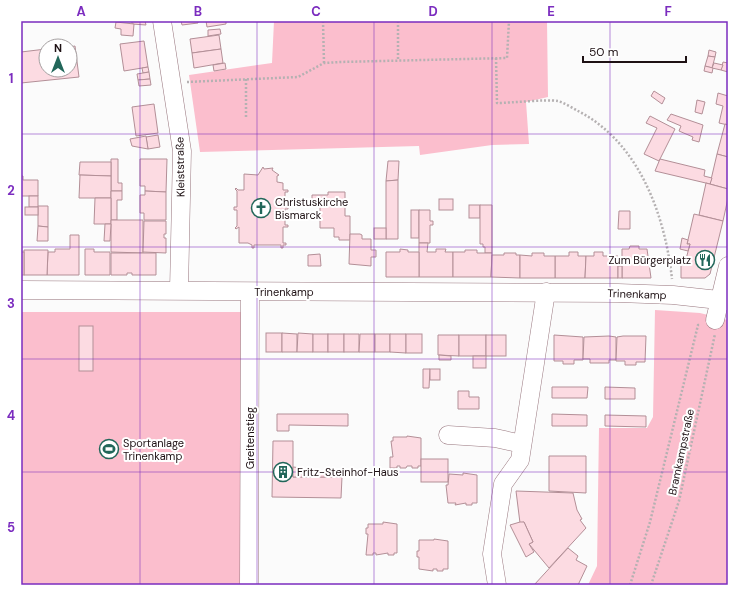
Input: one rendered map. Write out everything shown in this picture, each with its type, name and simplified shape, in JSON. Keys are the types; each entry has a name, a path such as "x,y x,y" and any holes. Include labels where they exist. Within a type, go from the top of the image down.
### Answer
{"street":[{"name":"Kleiststraße","path":"162,21 182,151 179,290"},
{"path":"715,320 725,298 728,266"},
{"name":"Trinenkamp","path":"21,290 546,292 673,295 725,298"},
{"name":"Greitenstieg","path":"249,585 250,292"},
{"path":"497,585 492,554 503,484 520,460 546,292"},
{"path":"448,435 495,438 522,444"}],"path":[{"path":"323,21 324,64"},
{"path":"398,21 398,60"},
{"path":"172,84 192,81 298,77 324,64 398,60 507,58 509,21"},
{"path":"496,58 497,103 559,101 595,120 624,147 645,183 662,220 669,255 673,295"},
{"path":"246,80 246,118"},
{"path":"630,585 650,522 698,325 715,320"},
{"name":"Bramkampstraße","path":"651,585 679,501 717,328 715,320"}],"shaded area":[{"path":"274,21 547,21 548,97 526,102 529,144 492,145 420,155 419,146 200,152 189,75 272,63"},
{"path":"655,310 700,313 728,320 728,585 588,585 597,566 599,428 647,428 653,417"},
{"name":"Sportanlage Trinenkamp","path":"21,312 249,312 251,585 21,585"}],"building":[{"path":"132,21 145,21 146,25 132,24"},
{"path":"181,21 198,21 198,23 182,25"},
{"path":"206,21 226,21 226,24 207,27"},
{"path":"116,22 134,24 133,36 121,35 121,29 115,28"},
{"path":"220,29 221,34 208,36 208,30"},
{"path":"219,35 221,49 192,53 190,39"},
{"path":"144,41 148,67 124,71 120,44"},
{"path":"221,49 223,63 194,68 192,53"},
{"path":"38,50 38,78 69,78 21,83 21,52"},
{"path":"709,50 716,52 715,57 708,56"},
{"path":"708,56 715,57 712,68 705,66"},
{"path":"723,62 728,63 728,72 721,70"},
{"path":"225,63 226,69 214,71 213,65"},
{"path":"714,63 723,65 721,70 712,68"},
{"path":"705,66 713,68 712,73 704,71"},
{"path":"148,67 149,72 143,73 142,68"},
{"path":"149,72 150,79 138,80 137,74"},
{"path":"150,79 151,85 139,86 138,80"},
{"path":"654,91 665,98 662,104 651,96"},
{"path":"718,93 728,96 728,125 719,123 723,106 716,104"},
{"path":"697,100 705,102 702,114 695,112"},
{"path":"154,104 158,133 136,136 132,107"},
{"path":"671,114 703,125 699,142 692,140 693,137 679,131 681,126 667,120"},
{"path":"650,116 675,129 659,161 644,154 657,128 646,123"},
{"path":"725,124 728,125 728,157 717,154"},
{"path":"158,135 160,147 148,149 146,137"},
{"path":"146,136 148,149 132,146 130,139"},
{"path":"717,154 728,157 728,189 710,184"},
{"path":"111,159 118,159 118,183 122,183 122,191 111,191"},
{"path":"140,159 167,159 166,192 145,191 145,186 140,186"},
{"path":"660,159 705,170 704,176 712,178 710,184 655,171"},
{"path":"388,161 399,161 398,180 386,181"},
{"path":"80,162 111,162 111,176 79,175"},
{"name":"Christuskirche Bismarck","path":"263,167 264,169 273,168 272,170 279,175 277,176 277,182 283,183 283,190 288,190 288,192 285,192 285,207 288,207 288,209 285,209 285,225 288,225 288,227 283,227 283,243 286,243 286,245 283,245 283,248 281,248 281,245 254,245 254,248 252,248 252,245 248,243 239,243 239,227 236,229 235,228 237,226 237,210 234,210 234,207 237,207 237,191 235,189 244,190 244,174 258,175"},
{"path":"80,175 111,176 111,198 79,198"},
{"path":"21,176 23,176 23,180 38,180 38,196 21,196"},
{"path":"398,180 398,239 386,239 386,181"},
{"path":"706,183 728,189 728,198 723,221 699,215"},
{"path":"111,191 122,191 122,200 117,200 117,220 111,220"},
{"path":"145,191 166,192 166,220 144,220 144,213 140,213 140,195 145,195"},
{"path":"328,192 345,192 345,216 350,216 350,240 339,240 339,237 334,237 334,228 320,228 320,201 312,201 312,195 328,195"},
{"path":"29,196 38,196 38,207 29,207"},
{"path":"95,198 111,198 111,224 94,224"},
{"path":"439,199 453,199 453,210 439,210"},
{"path":"469,205 480,205 480,218 469,218"},
{"path":"480,205 492,205 492,253 485,253 485,247 483,247 483,244 480,244"},
{"path":"38,206 48,206 48,227 38,226"},
{"path":"25,207 38,207 38,215 25,215"},
{"path":"411,210 419,210 419,238 411,238"},
{"path":"419,210 430,210 430,221 433,221 433,225 430,225 430,243 419,243"},
{"path":"619,211 630,211 630,229 618,229"},
{"path":"694,214 723,221 710,274 705,278 681,278 681,263 685,263 690,244 687,244"},
{"path":"111,220 143,220 143,253 111,252"},
{"path":"144,221 166,221 166,234 164,234 164,238 166,238 166,253 143,252"},
{"path":"105,224 111,224 110,241 104,241"},
{"path":"38,226 48,227 48,241 37,241"},
{"path":"374,228 386,228 386,239 374,239"},
{"path":"350,234 360,234 362,235 362,239 371,239 371,250 376,250 376,257 371,257 371,266 349,264"},
{"path":"70,235 79,235 79,275 47,275 48,252 55,252 55,249 70,249"},
{"path":"682,238 688,240 687,244 690,244 688,251 680,249"},
{"path":"419,243 428,243 427,252 436,252 436,249 446,249 445,252 453,252 453,277 419,277"},
{"path":"630,246 639,246 639,249 647,249 651,278 622,278 622,249 629,249"},
{"path":"85,249 94,249 94,252 110,252 110,275 85,275"},
{"path":"400,249 408,250 408,252 419,252 419,277 386,277 386,252 400,252"},
{"path":"24,250 48,250 47,275 24,275"},
{"path":"465,250 477,250 477,253 492,253 491,277 453,277 453,252 465,252"},
{"path":"21,252 24,252 24,275 21,275"},
{"path":"569,252 578,252 578,256 586,256 585,278 555,278 555,256 569,256"},
{"path":"594,252 603,252 603,256 618,256 618,278 585,278 586,256 594,256"},
{"path":"111,253 156,253 156,275 132,275 132,273 127,273 127,275 111,275"},
{"path":"504,253 516,253 516,255 520,255 520,278 491,277 492,255 504,255"},
{"path":"532,253 544,253 544,256 555,256 555,278 520,278 520,255 532,256"},
{"path":"320,254 321,266 308,266 308,255"},
{"path":"618,266 622,266 622,278 618,278"},
{"path":"79,326 93,326 93,371 79,371"},
{"path":"266,333 282,333 282,352 266,352"},
{"path":"282,333 297,334 297,352 282,352"},
{"path":"298,333 313,334 313,352 297,352"},
{"path":"313,334 328,334 328,352 313,352"},
{"path":"328,334 344,334 344,352 328,352"},
{"path":"344,334 359,334 359,352 344,352"},
{"path":"360,334 375,334 375,352 359,352"},
{"path":"375,334 390,334 390,352 375,352"},
{"path":"390,334 406,334 406,353 390,352"},
{"path":"406,334 422,334 422,353 406,353"},
{"path":"438,335 459,335 459,356 438,355"},
{"path":"459,335 486,335 486,356 459,356"},
{"path":"486,335 506,335 506,356 486,356"},
{"path":"554,335 583,337 583,360 574,360 574,364 563,364 563,361 554,361"},
{"path":"646,336 645,362 636,362 636,365 625,365 625,361 616,361 617,337"},
{"path":"584,337 616,337 616,360 609,360 609,363 590,363 590,359 583,359"},
{"path":"439,355 451,356 451,360 439,360"},
{"path":"473,356 486,356 486,368 473,368"},
{"path":"423,369 430,369 429,388 423,388"},
{"path":"430,369 440,369 440,380 430,380"},
{"path":"552,387 588,387 587,398 552,398"},
{"path":"605,387 635,388 635,399 605,399"},
{"path":"458,391 469,391 469,397 479,397 479,409 458,409"},
{"path":"277,414 348,414 348,426 289,425 289,431 277,431"},
{"path":"552,414 587,415 587,426 552,426"},
{"path":"605,415 646,416 646,427 605,426"},
{"path":"407,436 421,438 421,466 418,466 418,468 407,466 406,468 400,468 400,466 397,466 397,468 390,468 390,457 393,457 391,441 393,441 393,437"},
{"name":"Fritz-Steinhof-Haus","path":"273,441 293,441 293,477 342,477 341,498 272,497"},
{"path":"549,456 586,456 586,493 549,491"},
{"path":"421,459 448,459 448,482 421,482"},
{"path":"293,467 302,468 302,471 331,471 331,477 293,477"},
{"path":"463,473 477,475 477,503 472,503 472,505 466,505 466,503 455,505 456,503 448,503 446,485 448,485 449,474 463,475"},
{"path":"516,491 573,493 577,510 582,519 580,520 586,528 549,568 529,544 533,542 524,522 520,523"},
{"path":"383,522 397,524 397,553 394,553 394,555 388,555 388,553 376,555 376,553 373,553 373,555 366,555 368,534 366,534 366,528 368,528 368,524 383,524"},
{"path":"524,522 533,542 529,544 534,552 526,557 510,525"},
{"path":"434,539 448,541 448,569 437,571 437,569 433,569 433,571 419,569 419,557 417,557 417,551 419,551 419,540"},
{"path":"568,548 578,556 576,560 587,566 578,585 534,585"}],"place":[{"name":"Christuskirche Bismarck","path":"261,208"},
{"name":"Zum Bürgerplatz","path":"705,260"},
{"name":"Sportanlage Trinenkamp","path":"109,449"},
{"name":"Fritz-Steinhof-Haus","path":"283,472"}]}
